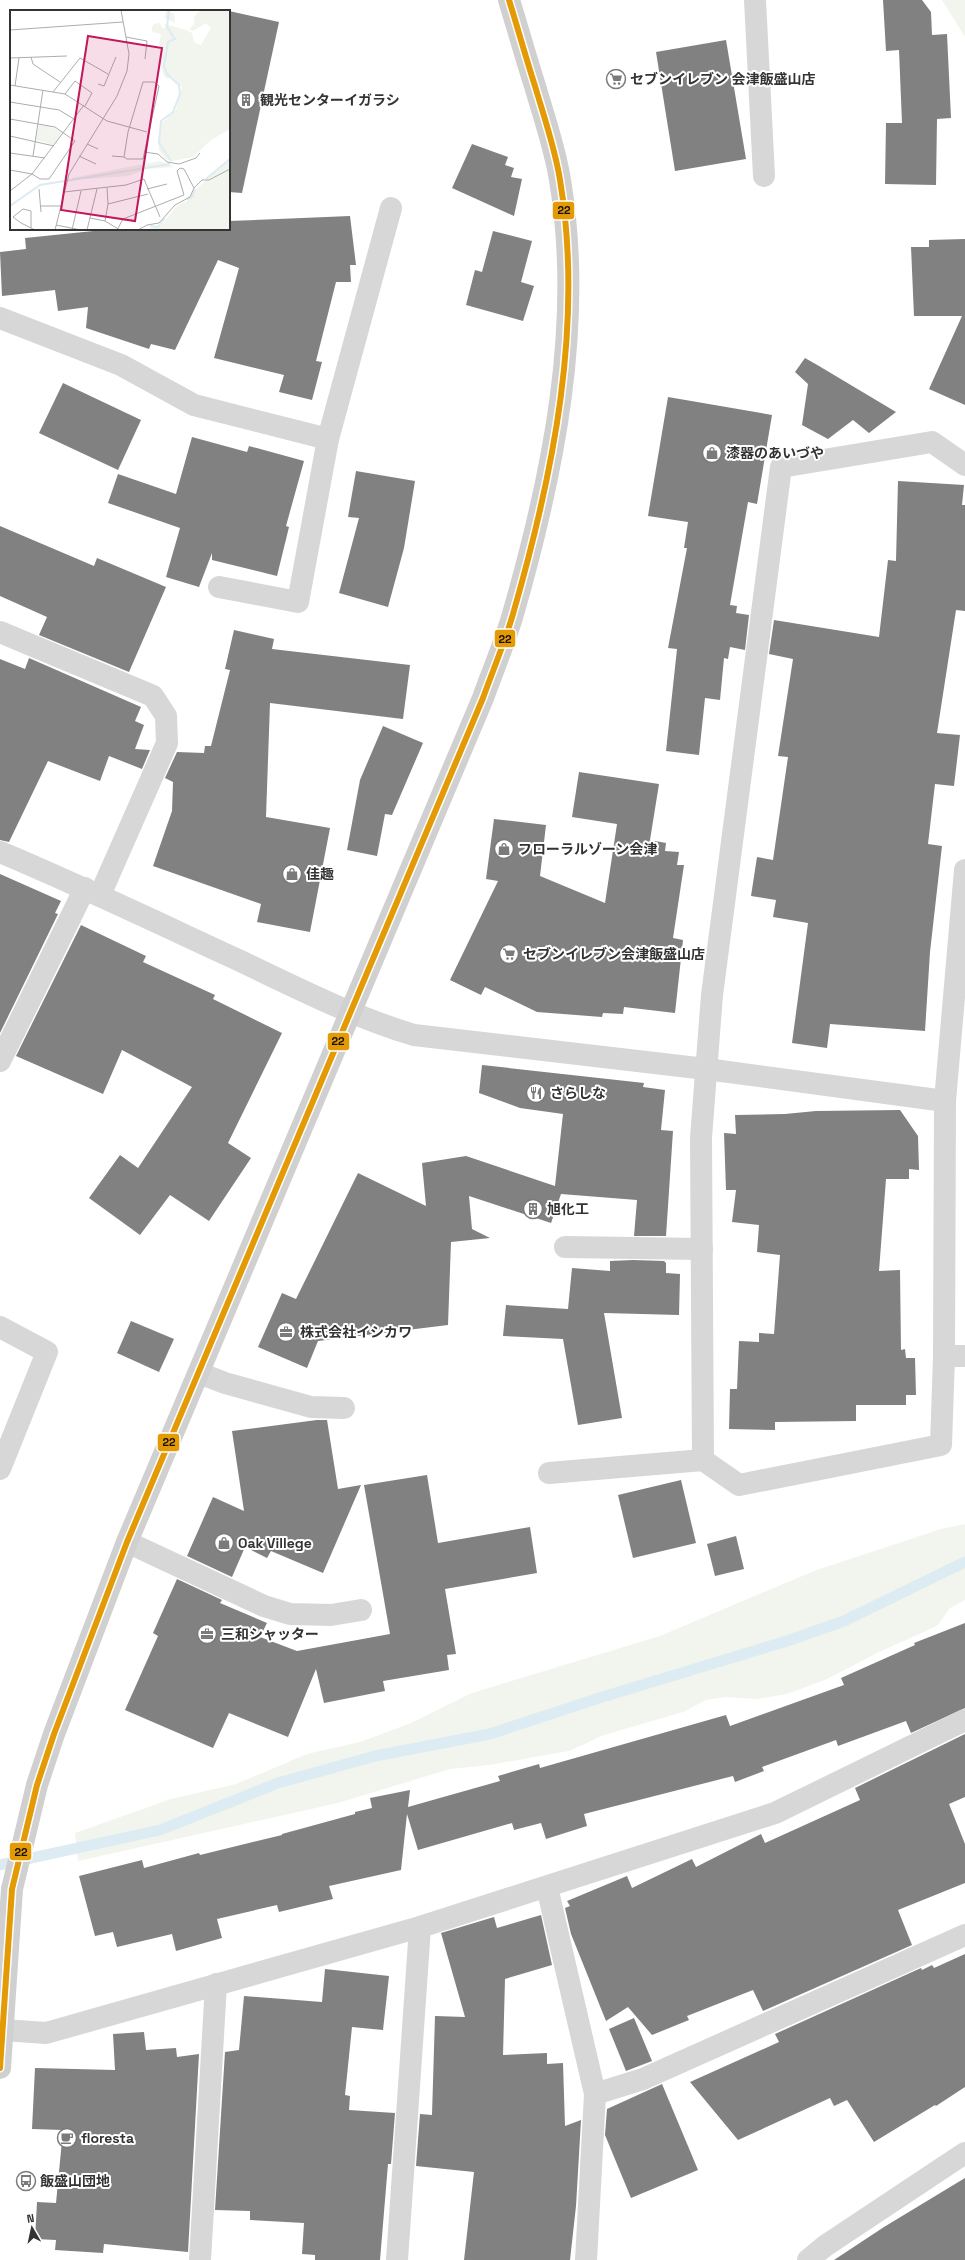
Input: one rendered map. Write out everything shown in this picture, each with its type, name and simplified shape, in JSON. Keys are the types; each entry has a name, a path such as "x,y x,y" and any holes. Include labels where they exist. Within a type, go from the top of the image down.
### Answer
{"street":[{"path":"0,2068 12,1889 37,1785 54,1734 127,1542 351,1013 488,684 513,615 549,467 564,365 568,305 565,218 554,150 509,0"},
{"path":"756,0 764,176"},
{"path":"220,587 298,602 328,439 392,208"},
{"path":"0,318 120,365 194,405 328,439"},
{"path":"703,1460 701,1138 706,1069 712,995 781,467 932,442 965,465"},
{"path":"0,632 153,696 166,716 167,743 92,891 0,1061"},
{"path":"0,852 92,891 351,1013 376,1024 414,1035 706,1069 945,1101"},
{"path":"549,1473 703,1460 739,1485 941,1445 955,1356 945,1101 965,870"},
{"path":"565,1247 702,1249"},
{"path":"0,1326 47,1352 0,1469"},
{"path":"199,1373 225,1383 311,1407 344,1408"},
{"path":"127,1542 264,1606 290,1614 331,1615 361,1610"},
{"path":"3,2030 46,2032 420,1927 548,1887 775,1813 965,1720"},
{"path":"548,1887 595,2094 586,2260"},
{"path":"397,2260 420,1927"},
{"path":"595,2094 643,2079 965,1936"},
{"path":"200,2260 216,1984"},
{"path":"808,2260 825,2246 965,2153"}],"shaded area":[{"path":"942,0 965,0 965,37"},
{"path":"965,1524 965,1600 950,1608 937,1626 879,1652 827,1679 787,1694 757,1699 725,1697 706,1700 683,1712 604,1735 569,1751 489,1765 450,1769 338,1803 78,1861 75,1833 171,1799 236,1784 307,1754 360,1742 411,1723 472,1693 660,1636 814,1571 941,1529"}],"building":[{"path":"883,0 922,0 931,12 932,35 947,34 951,118 937,119 936,185 885,184 886,123 902,123 899,50 886,51"},
{"name":"観光センターイガラシ","path":"230,11 279,22 242,193 230,192"},
{"path":"726,40 746,159 675,171 656,52"},
{"path":"472,144 508,157 505,165 514,168 511,177 522,179 514,216 452,188"},
{"path":"350,216 356,265 350,265 351,282 336,282 316,361 322,362 312,400 279,392 284,375 214,358 239,268 218,260 175,350 151,344 149,349 86,328 88,307 58,311 55,290 2,296 0,252 26,249 25,238 103,230 230,230 230,221"},
{"path":"493,231 532,241 521,282 534,286 523,321 466,305 475,270 482,272"},
{"path":"965,239 965,405 929,389 962,316 914,316 911,247 929,247 929,240"},
{"path":"805,358 896,412 869,433 853,420 828,439 802,425 808,384 795,372"},
{"path":"63,383 141,420 118,470 39,433"},
{"path":"668,397 772,415 757,504 748,502 730,605 737,606 736,613 749,615 745,650 730,647 728,659 724,658 720,700 705,698 699,755 666,751 677,649 668,648 687,548 684,548 688,522 648,516"},
{"path":"192,437 247,452 249,446 304,461 286,526 289,527 277,576 212,560 212,553 199,587 166,577 180,528 108,503 118,474 176,494"},
{"path":"356,471 415,481 404,548 388,607 339,593 359,518 348,517"},
{"path":"898,481 964,485 962,505 965,505 965,611 956,610 937,733 960,735 954,786 935,784 928,844 942,846 930,952 925,1031 830,1024 827,1048 792,1043 808,923 773,917 776,900 751,896 757,857 773,860 788,757 778,756 793,659 769,654 774,620 879,637 888,560 896,561"},
{"path":"0,526 94,566 97,558 166,587 129,672 39,635 47,617 0,596"},
{"path":"234,630 274,639 272,649 410,665 403,719 270,703 266,817 330,828 310,932 257,922 261,904 153,866 172,811 173,782 165,778 177,752 204,753 205,746 211,746 230,670 225,669"},
{"path":"29,658 141,707 135,721 144,725 135,749 150,750 142,769 109,756 100,781 48,761 9,842 0,840 0,659 25,669"},
{"path":"383,726 423,743 392,815 385,814 377,856 347,850 360,780"},
{"path":"579,772 659,784 650,840 666,843 665,851 679,852 677,865 684,865 673,938 683,940 675,1013 624,1007 623,1014 603,1013 602,1017 537,1012 485,987 481,995 450,980 498,881 486,879 494,819 546,825 540,876 605,903 617,824 572,817"},
{"path":"0,874 61,901 55,913 58,914 0,1033"},
{"path":"81,925 146,956 143,962 215,995 213,999 282,1033 228,1143 251,1158 209,1221 170,1195 140,1235 89,1198 120,1155 138,1168 192,1087 122,1050 103,1094 16,1056"},
{"path":"482,1065 644,1083 643,1087 665,1090 661,1130 673,1131 666,1236 634,1236 637,1200 561,1194 551,1223 469,1196 472,1229 490,1238 451,1242 448,1325 318,1341 307,1368 258,1347 282,1293 296,1299 358,1173 426,1206 422,1163 466,1156 555,1186 563,1114 520,1108 479,1093"},
{"path":"900,1110 918,1136 919,1170 909,1169 909,1179 886,1179 879,1271 900,1270 901,1350 905,1349 906,1358 915,1358 916,1395 906,1395 906,1405 856,1405 856,1421 775,1422 775,1430 729,1429 730,1389 737,1389 739,1341 759,1342 759,1333 774,1334 780,1255 757,1252 759,1225 732,1222 736,1190 726,1190 724,1133 736,1134 735,1115 785,1114 816,1111"},
{"path":"610,1261 664,1261 666,1263 666,1273 680,1274 679,1315 604,1313 622,1418 578,1425 563,1339 503,1336 506,1305 568,1309 572,1268 610,1271"},
{"path":"131,1321 174,1339 159,1372 117,1353"},
{"path":"327,1420 338,1489 361,1485 323,1573 271,1551 267,1558 245,1547 232,1577 187,1556 213,1497 244,1511 232,1431"},
{"path":"427,1475 438,1543 530,1527 537,1573 445,1589 456,1654 447,1655 449,1670 383,1681 385,1691 324,1703 316,1669 288,1737 229,1713 213,1748 125,1710 158,1636 153,1633 177,1579 222,1600 220,1603 267,1623 260,1637 297,1651 390,1634 364,1485"},
{"path":"681,1480 696,1543 633,1558 618,1495"},
{"path":"736,1536 744,1569 715,1576 707,1544"},
{"path":"965,1623 965,1708 911,1733 906,1721 838,1746 836,1740 762,1767 764,1771 735,1782 733,1776 584,1814 587,1826 546,1839 541,1823 514,1830 512,1823 418,1850 407,1814 401,1870 329,1886 333,1899 279,1912 277,1905 217,1919 222,1938 176,1951 172,1934 117,1947 113,1932 95,1936 79,1876 142,1860 144,1868 199,1853 200,1855 282,1835 372,1808 370,1798 410,1790 408,1807 500,1781 498,1776 539,1764 540,1768 726,1715 730,1726 844,1685 841,1678 915,1645 914,1643"},
{"path":"965,1734 965,1797 949,1804 965,1844 965,1883 898,1910 912,1945 763,2011 753,1990 687,2016 689,2020 652,2035 628,2007 606,2021 571,1934 565,1908 570,1906 567,1901 627,1876 632,1888 692,1859 696,1867 761,1834 765,1843 860,1800 855,1788"},
{"path":"541,1915 552,1965 505,1979 503,2055 547,2053 547,2064 563,2063 565,2126 581,2120 576,2206 570,2260 464,2260 474,2172 416,2166 420,2114 432,2115 435,2016 465,2017 441,1933 494,1917 497,1928"},
{"path":"965,1954 965,2087 936,2106 935,2105 874,2142 847,2100 834,2106 830,2098 738,2140 690,2082 779,2042 775,2034 921,1968 922,1970 932,1965 934,1968"},
{"path":"325,1969 389,1976 383,2030 352,2027 345,2095 350,2096 349,2110 395,2113 391,2164 388,2164 380,2260 315,2260 315,2255 302,2254 304,2223 250,2220 250,2211 215,2210 225,2052 239,2050 244,1996 322,2002"},
{"path":"634,2018 652,2061 626,2071 609,2029"},
{"path":"144,2032 146,2050 176,2048 177,2057 199,2054 188,2252 104,2244 103,2253 55,2250 56,2240 35,2239 37,2202 56,2203 63,2130 32,2129 35,2068 115,2070 113,2034"},
{"path":"662,2084 698,2170 631,2198 605,2135 607,2109"},
{"path":"965,2178 965,2260 834,2260 884,2227"}],"waterway":[{"path":"0,1865 160,1830 278,1783 375,1756 490,1734 599,1698 787,1641 844,1621 965,1562"}],"transit line":[{"name":"22","path":"0,2068 12,1889 37,1785 54,1734 127,1542 483,698 510,624 541,508 552,454 566,344 568,289 567,234 558,168 509,0"}],"place":[{"name":"セブンイレブン 会津飯盛山店","path":"616,79"},
{"name":"観光センターイガラシ","path":"246,100"},
{"name":"漆器のあいづや","path":"712,453"},
{"name":"フローラルゾーン会津","path":"504,849"},
{"name":"佳趣","path":"292,874"},
{"name":"セブンイレブン会津飯盛山店","path":"509,954"},
{"name":"さらしな","path":"536,1093"},
{"name":"旭化工","path":"533,1209"},
{"name":"株式会社イシカワ","path":"286,1332"},
{"name":"Oak Villege","path":"224,1543"},
{"name":"三和シャッター","path":"207,1634"},
{"name":"floresta","path":"67,2138"},
{"name":"飯盛山団地","path":"26,2181"}]}
